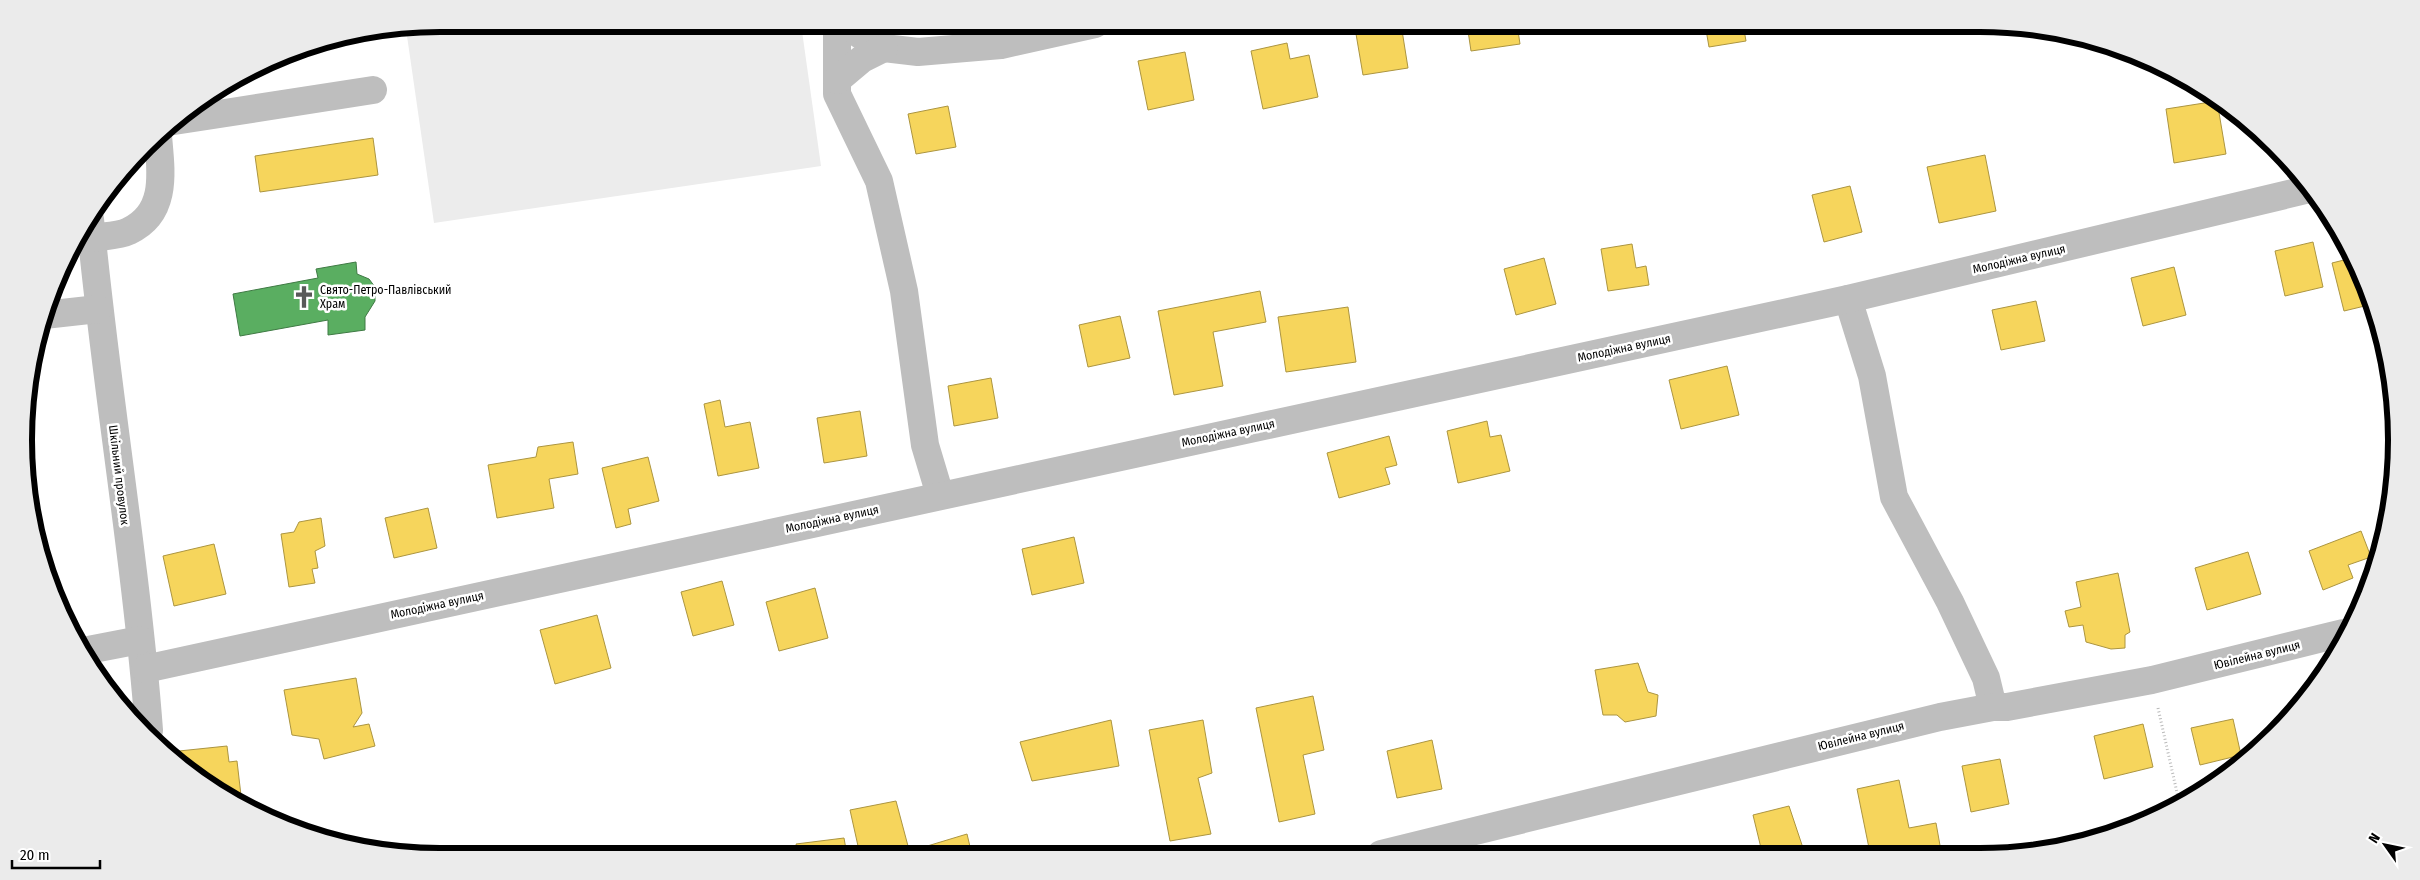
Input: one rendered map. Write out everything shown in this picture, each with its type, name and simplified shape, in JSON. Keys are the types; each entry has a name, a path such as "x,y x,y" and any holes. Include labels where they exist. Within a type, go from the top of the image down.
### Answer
{"street":[{"path":"837,32 837,94 879,181 904,291 925,445 940,495"},
{"path":"857,32 884,48 918,52 1001,45 1059,32"},
{"path":"837,80 862,59 884,48"},
{"path":"190,118 373,90"},
{"path":"91,229 128,232 144,222 160,196 162,180 159,145"},
{"name":"Молодіжна вулиця","path":"144,670 940,495 1848,300 2303,192"},
{"name":"Шкільний провулок","path":"91,230 98,309 144,670 149,724"},
{"path":"1848,300 1872,376 1894,497 1950,602 1986,678 1993,707"},
{"path":"52,314 98,309"},
{"name":"Ювілейна вулиця","path":"1405,848 1940,717 1993,707 2007,707 2152,680 2337,635"},
{"path":"91,650 140,640"}],"path":[{"path":"2152,680 2178,796"}],"shaded area":[{"path":"440,32 802,32 821,166 434,223 407,34"}],"building: Homes":[{"path":"1356,32 1402,32 1408,68 1363,75"},
{"path":"1468,32 1518,32 1520,44 1471,51"},
{"path":"1706,32 1744,32 1746,41 1709,47"},
{"path":"1287,43 1290,59 1309,55 1318,97 1263,109 1251,51"},
{"path":"1185,52 1194,100 1148,110 1138,61"},
{"path":"2208,102 2219,110 2226,154 2174,163 2166,109"},
{"path":"948,106 956,147 916,154 908,114"},
{"path":"373,138 378,175 260,192 255,156"},
{"path":"1985,155 1996,211 1939,223 1927,167"},
{"path":"1850,186 1862,232 1824,242 1812,195"},
{"path":"2313,242 2323,287 2285,296 2275,251"},
{"path":"1632,244 1636,268 1646,266 1649,285 1608,291 1601,249"},
{"path":"1544,258 1556,304 1516,315 1504,269"},
{"path":"2345,260 2365,306 2344,311 2332,263"},
{"path":"2174,267 2186,315 2143,326 2131,278"},
{"path":"1260,291 1266,322 1213,332 1223,386 1174,395 1158,311"},
{"path":"2036,301 2045,341 2001,350 1992,310"},
{"path":"1348,307 1356,362 1286,372 1278,317"},
{"path":"1120,316 1130,358 1088,367 1079,325"},
{"path":"1727,366 1739,415 1681,429 1669,380"},
{"path":"991,378 998,418 954,426 948,386"},
{"path":"720,400 725,427 750,422 759,468 718,476 704,404"},
{"path":"860,411 867,456 824,463 817,418"},
{"path":"1487,421 1490,437 1501,435 1510,471 1458,483 1447,431"},
{"path":"1389,436 1397,465 1385,468 1390,484 1339,498 1327,453"},
{"path":"573,442 578,474 549,479 554,508 497,518 488,465 536,457 538,447"},
{"path":"648,457 659,501 628,509 631,524 616,528 602,468"},
{"path":"428,508 437,548 394,558 385,518"},
{"path":"321,518 325,546 315,551 318,568 312,569 315,583 289,587 281,534 294,532 299,522"},
{"path":"2361,531 2371,556 2348,565 2353,578 2323,590 2309,551"},
{"path":"1074,537 1084,583 1032,595 1022,549"},
{"path":"214,544 226,594 174,606 163,556"},
{"path":"2248,552 2261,594 2207,610 2195,568"},
{"path":"2118,573 2130,632 2125,635 2125,648 2111,649 2086,642 2083,625 2069,627 2065,611 2081,607 2076,582"},
{"path":"722,581 734,625 693,636 681,592"},
{"path":"815,588 828,638 779,651 766,602"},
{"path":"597,615 611,668 555,684 540,630"},
{"path":"1638,663 1648,692 1658,695 1656,716 1625,722 1617,715 1603,715 1595,670"},
{"path":"356,678 362,713 353,727 369,724 375,746 324,759 319,739 292,735 284,690"},
{"path":"1313,696 1324,750 1303,755 1315,814 1279,822 1256,708"},
{"path":"2233,719 2241,753 2237,756 2200,765 2191,728"},
{"path":"1111,720 1119,766 1032,781 1020,742"},
{"path":"1203,720 1212,773 1198,778 1211,834 1170,841 1149,730"},
{"path":"2143,724 2153,767 2104,779 2094,736"},
{"path":"1432,740 1442,789 1397,798 1387,751"},
{"path":"227,746 229,762 237,761 241,796 214,779 179,751"},
{"path":"2000,759 2009,804 1971,812 1962,766"},
{"path":"1899,780 1909,828 1936,823 1940,848 1869,848 1857,789"},
{"path":"896,801 908,846 897,848 858,848 850,810"},
{"path":"1789,806 1803,848 1761,848 1753,815"},
{"path":"967,834 970,848 924,848"},
{"path":"844,838 846,848 797,848 796,844"}],"building: Public":[{"name":"Свято-Петро-Павлівський Храм","path":"356,262 357,274 369,279 375,287 375,301 365,317 365,330 328,335 328,320 240,336 233,294 318,278 316,269"}],"place":[{"name":"Свято-Петро-Павлівський Храм","path":"304,297"}]}
